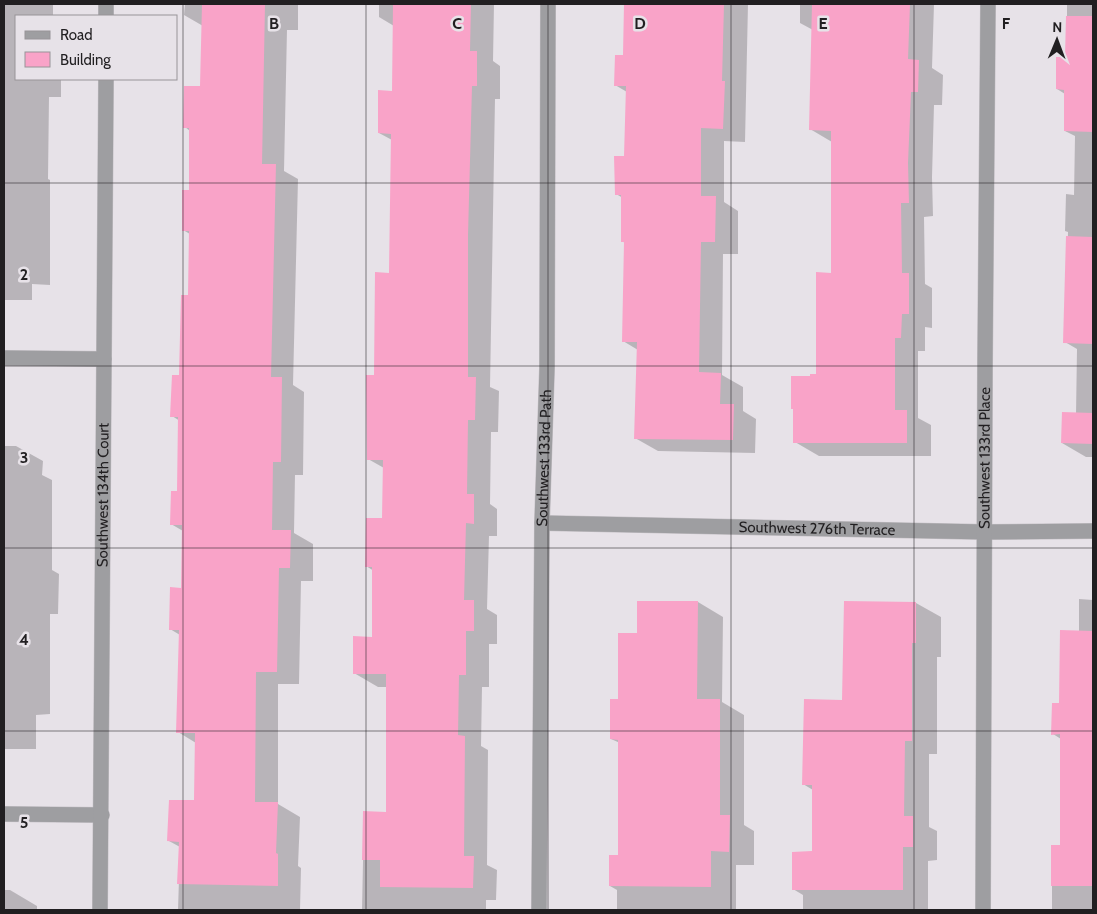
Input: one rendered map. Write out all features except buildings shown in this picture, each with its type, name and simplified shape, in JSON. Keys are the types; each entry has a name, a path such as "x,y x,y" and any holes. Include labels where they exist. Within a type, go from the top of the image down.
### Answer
{"street":[{"name":"Southwest 133rd Path","path":"539,910 542,523 547,368 548,4"},
{"name":"Southwest 133rd Place","path":"984,910 988,4"},
{"name":"Southwest 134th Court","path":"100,910 106,80"},
{"path":"4,358 104,359"},
{"name":"Southwest 276th Terrace","path":"542,523 986,532 1093,531"},
{"path":"4,814 102,814"}]}
